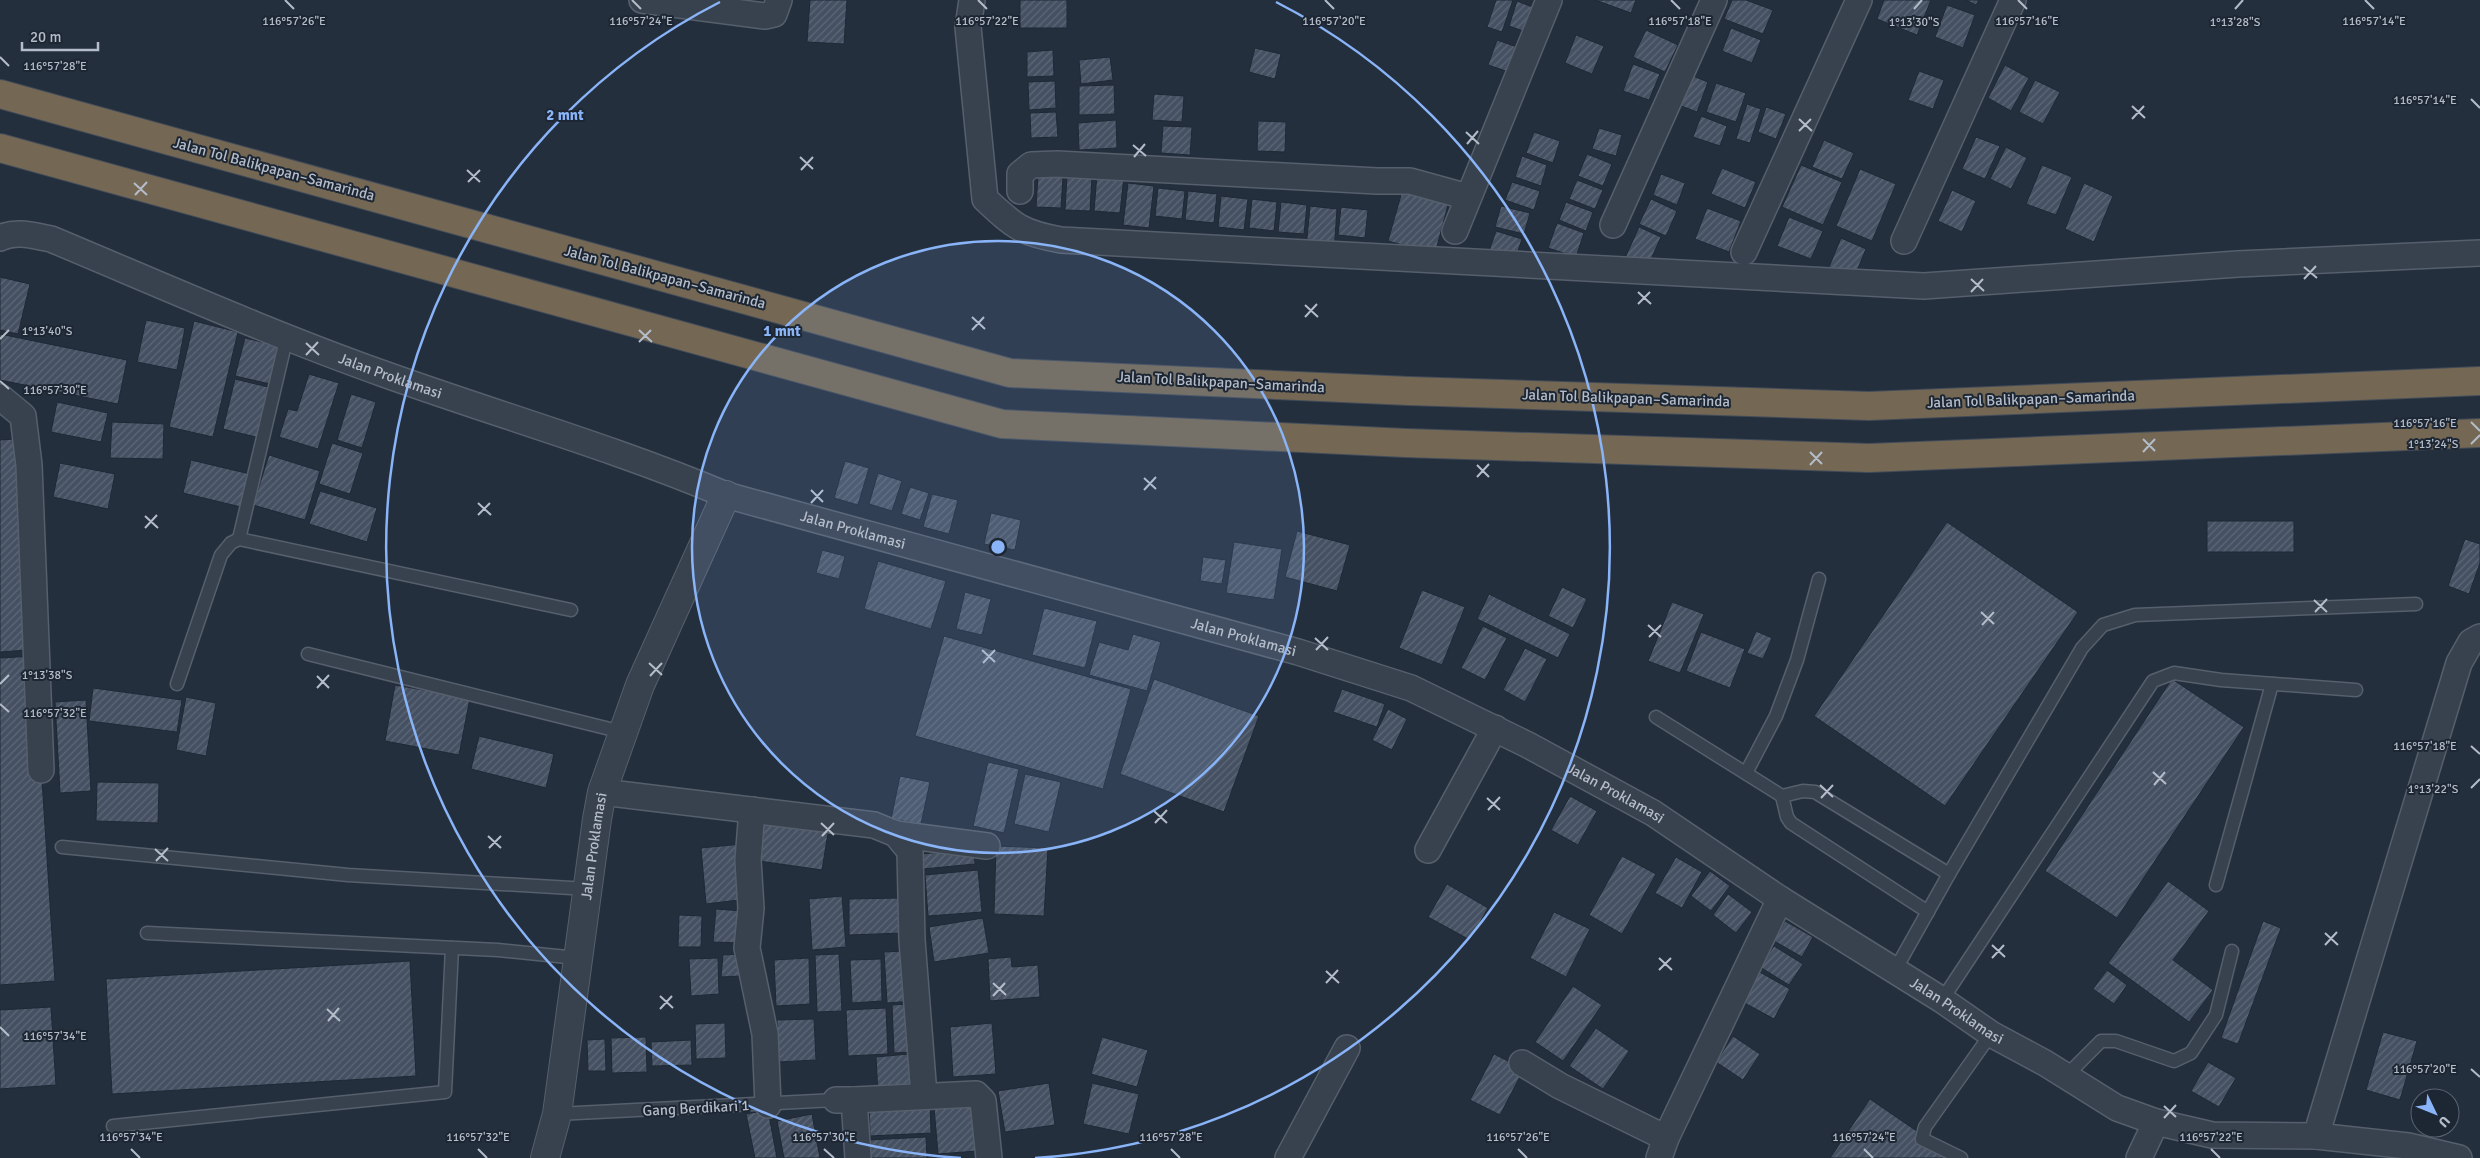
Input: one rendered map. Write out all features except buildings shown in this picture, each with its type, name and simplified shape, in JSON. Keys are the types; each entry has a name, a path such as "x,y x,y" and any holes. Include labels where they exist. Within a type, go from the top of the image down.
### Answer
{"highway":[{"name":"Jalan Tol Balikpapan–Samarinda","path":"0,94 1010,373 1421,391 1869,406 2480,381"},
{"path":"0,148 1002,424 1396,442 1869,458 2480,433"}],"street":[{"path":"642,0 765,16 774,14 779,0"},
{"path":"972,0 968,27 985,199 1013,226 1039,236 1061,240 1924,286 2238,264 2480,253"},
{"path":"1455,232 1549,0"},
{"path":"1613,224 1714,0"},
{"path":"1744,252 1858,0"},
{"path":"1904,241 2013,0"},
{"path":"1020,191 1020,174 1031,165 1057,164 1377,181 1410,181 1468,197"},
{"name":"Jalan Proklamasi","path":"0,238 24,234 51,239 383,374 669,471 726,495 1307,654 1411,688 1495,728 1653,813 1780,899 1894,972 1942,1000 1991,1034 2066,1076 2116,1108 2156,1122 2212,1135 2316,1136 2408,1146 2459,1158"},
{"path":"0,397 23,416 29,465 41,770"},
{"name":"Jalan Proklamasi","path":"545,1158 557,1114 577,958 602,792 640,684 726,495"},
{"path":"2316,1136 2459,662 2471,642 2480,637"},
{"path":"1428,850 1495,728"},
{"path":"602,792 874,825 896,834 987,846"},
{"path":"752,810 748,860 751,908 748,948 765,1034 768,1105"},
{"path":"896,834 910,851 912,940 924,1095"},
{"path":"1522,1063 1662,1148 1780,899"},
{"path":"1288,1158 1347,1048"},
{"path":"858,1158 845,1100 968,1093 980,1097 983,1101 989,1158"},
{"path":"2138,1158 2156,1122"}],"lane":[{"path":"240,539 287,336"},
{"path":"177,684 221,555 231,543 240,539 571,610"},
{"path":"1746,773 1776,716 1797,660 1819,579"},
{"path":"1894,972 1949,874 2082,648 2103,625 2135,615 2416,604"},
{"path":"308,654 622,732"},
{"path":"1942,1000 2153,681 2174,673 2222,680 2356,690"},
{"path":"2216,885 2272,684"},
{"path":"1656,717 1782,796 1802,791 1816,792 1949,874"},
{"path":"1782,796 1786,817 1791,823 1928,912"},
{"path":"62,847 348,875 588,889"},
{"path":"147,933 452,948 577,958"},
{"path":"113,1126 445,1092 452,948"},
{"path":"2066,1076 2101,1041 2116,1041 2174,1061 2191,1053 2216,1014 2232,952"},
{"path":"1961,1158 1922,1138 1925,1127 1991,1034"},
{"name":"Gang Berdikari 1","path":"557,1114 845,1100"}]}
